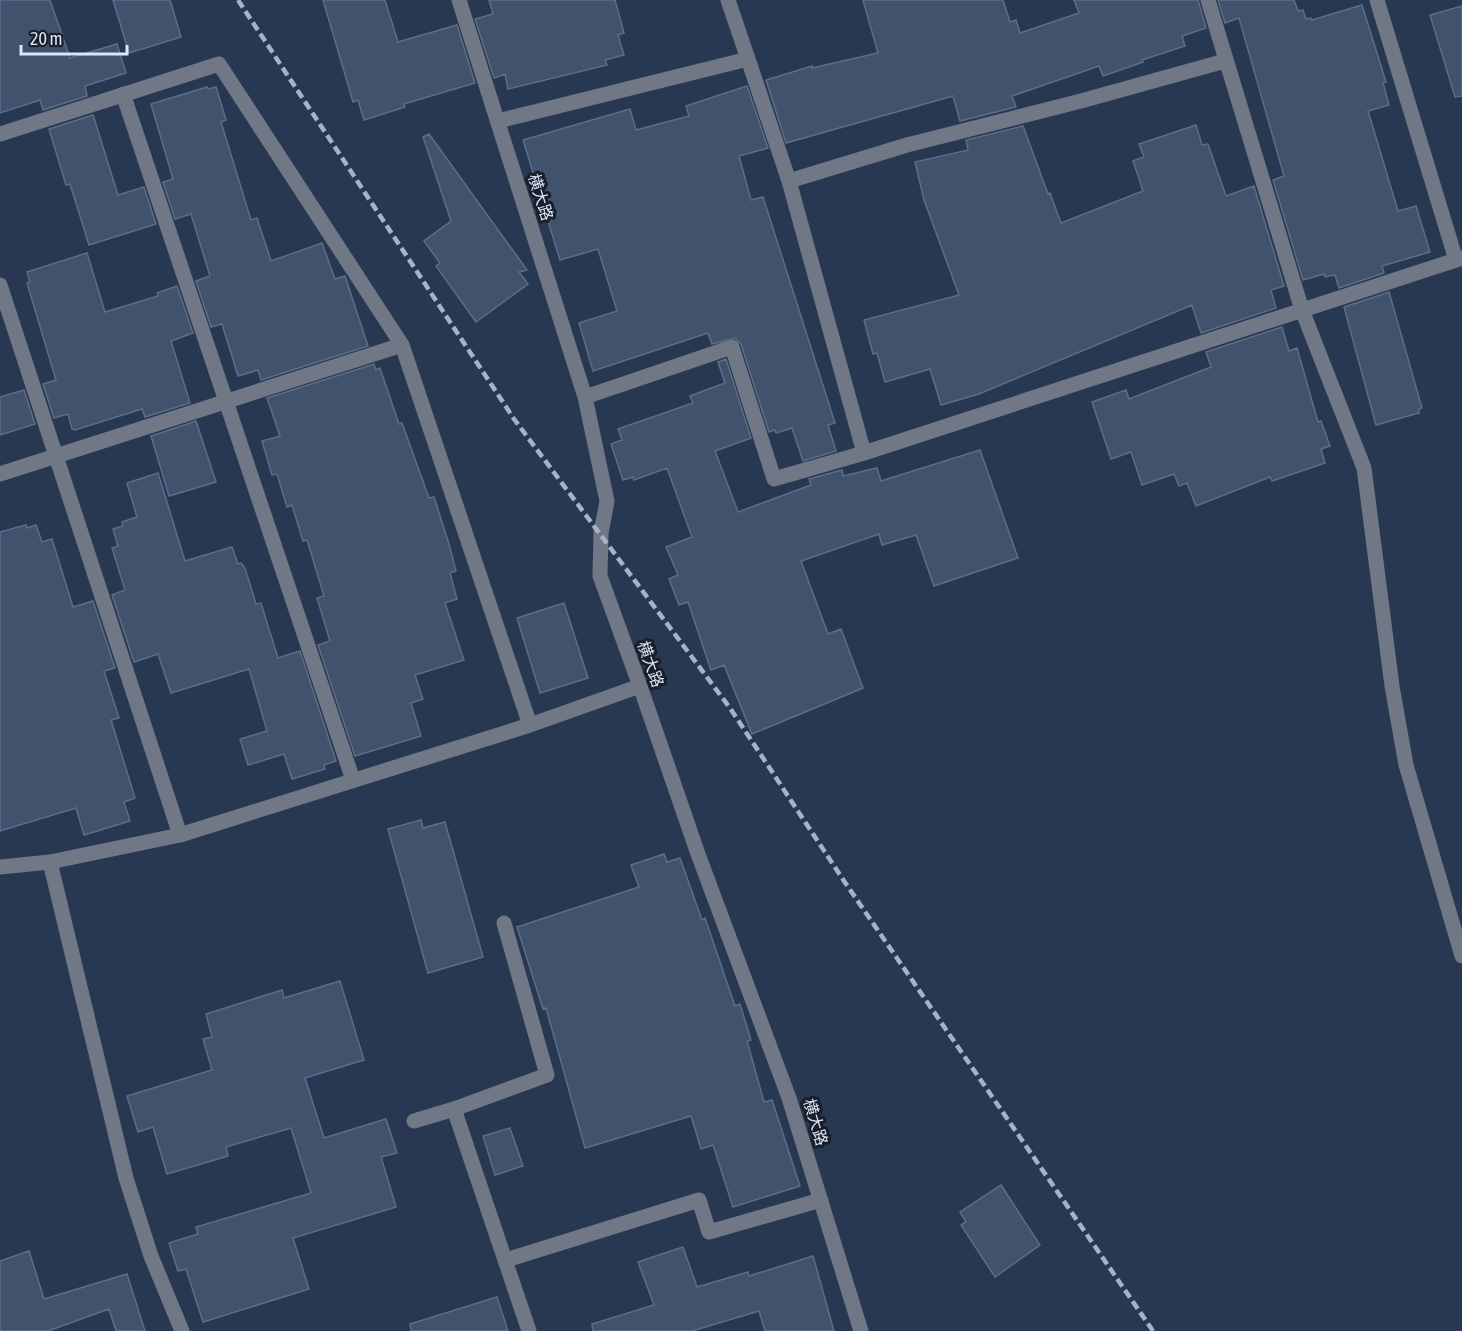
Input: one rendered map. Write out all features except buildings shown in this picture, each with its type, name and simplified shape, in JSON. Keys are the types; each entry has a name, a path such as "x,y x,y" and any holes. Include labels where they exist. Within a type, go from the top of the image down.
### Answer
{"street":[{"name":"横大路","path":"459,0 585,397 607,501 601,533 600,576 698,854 789,1098 861,1331"},
{"path":"728,0 789,181 864,453"},
{"path":"1208,0 1302,310 1364,468 1392,686 1406,765 1462,956"},
{"path":"585,397 732,347 774,479 864,453 1459,259 1377,0"},
{"path":"498,121 748,59"},
{"path":"789,181 906,145 1082,101 1225,61"},
{"path":"0,134 219,64 402,345 530,725"},
{"path":"123,94 353,780"},
{"path":"0,285 180,835"},
{"path":"0,474 56,454 402,345"},
{"path":"0,867 50,862 180,835 530,725 640,686"},
{"path":"50,862 126,1178 151,1257 182,1331"},
{"path":"414,1121 547,1075 504,923"},
{"path":"454,1109 529,1331"},
{"path":"506,1260 699,1200 709,1232 821,1200"}],"railway":[{"path":"238,0 514,419 730,708 844,881 1153,1331"}]}
